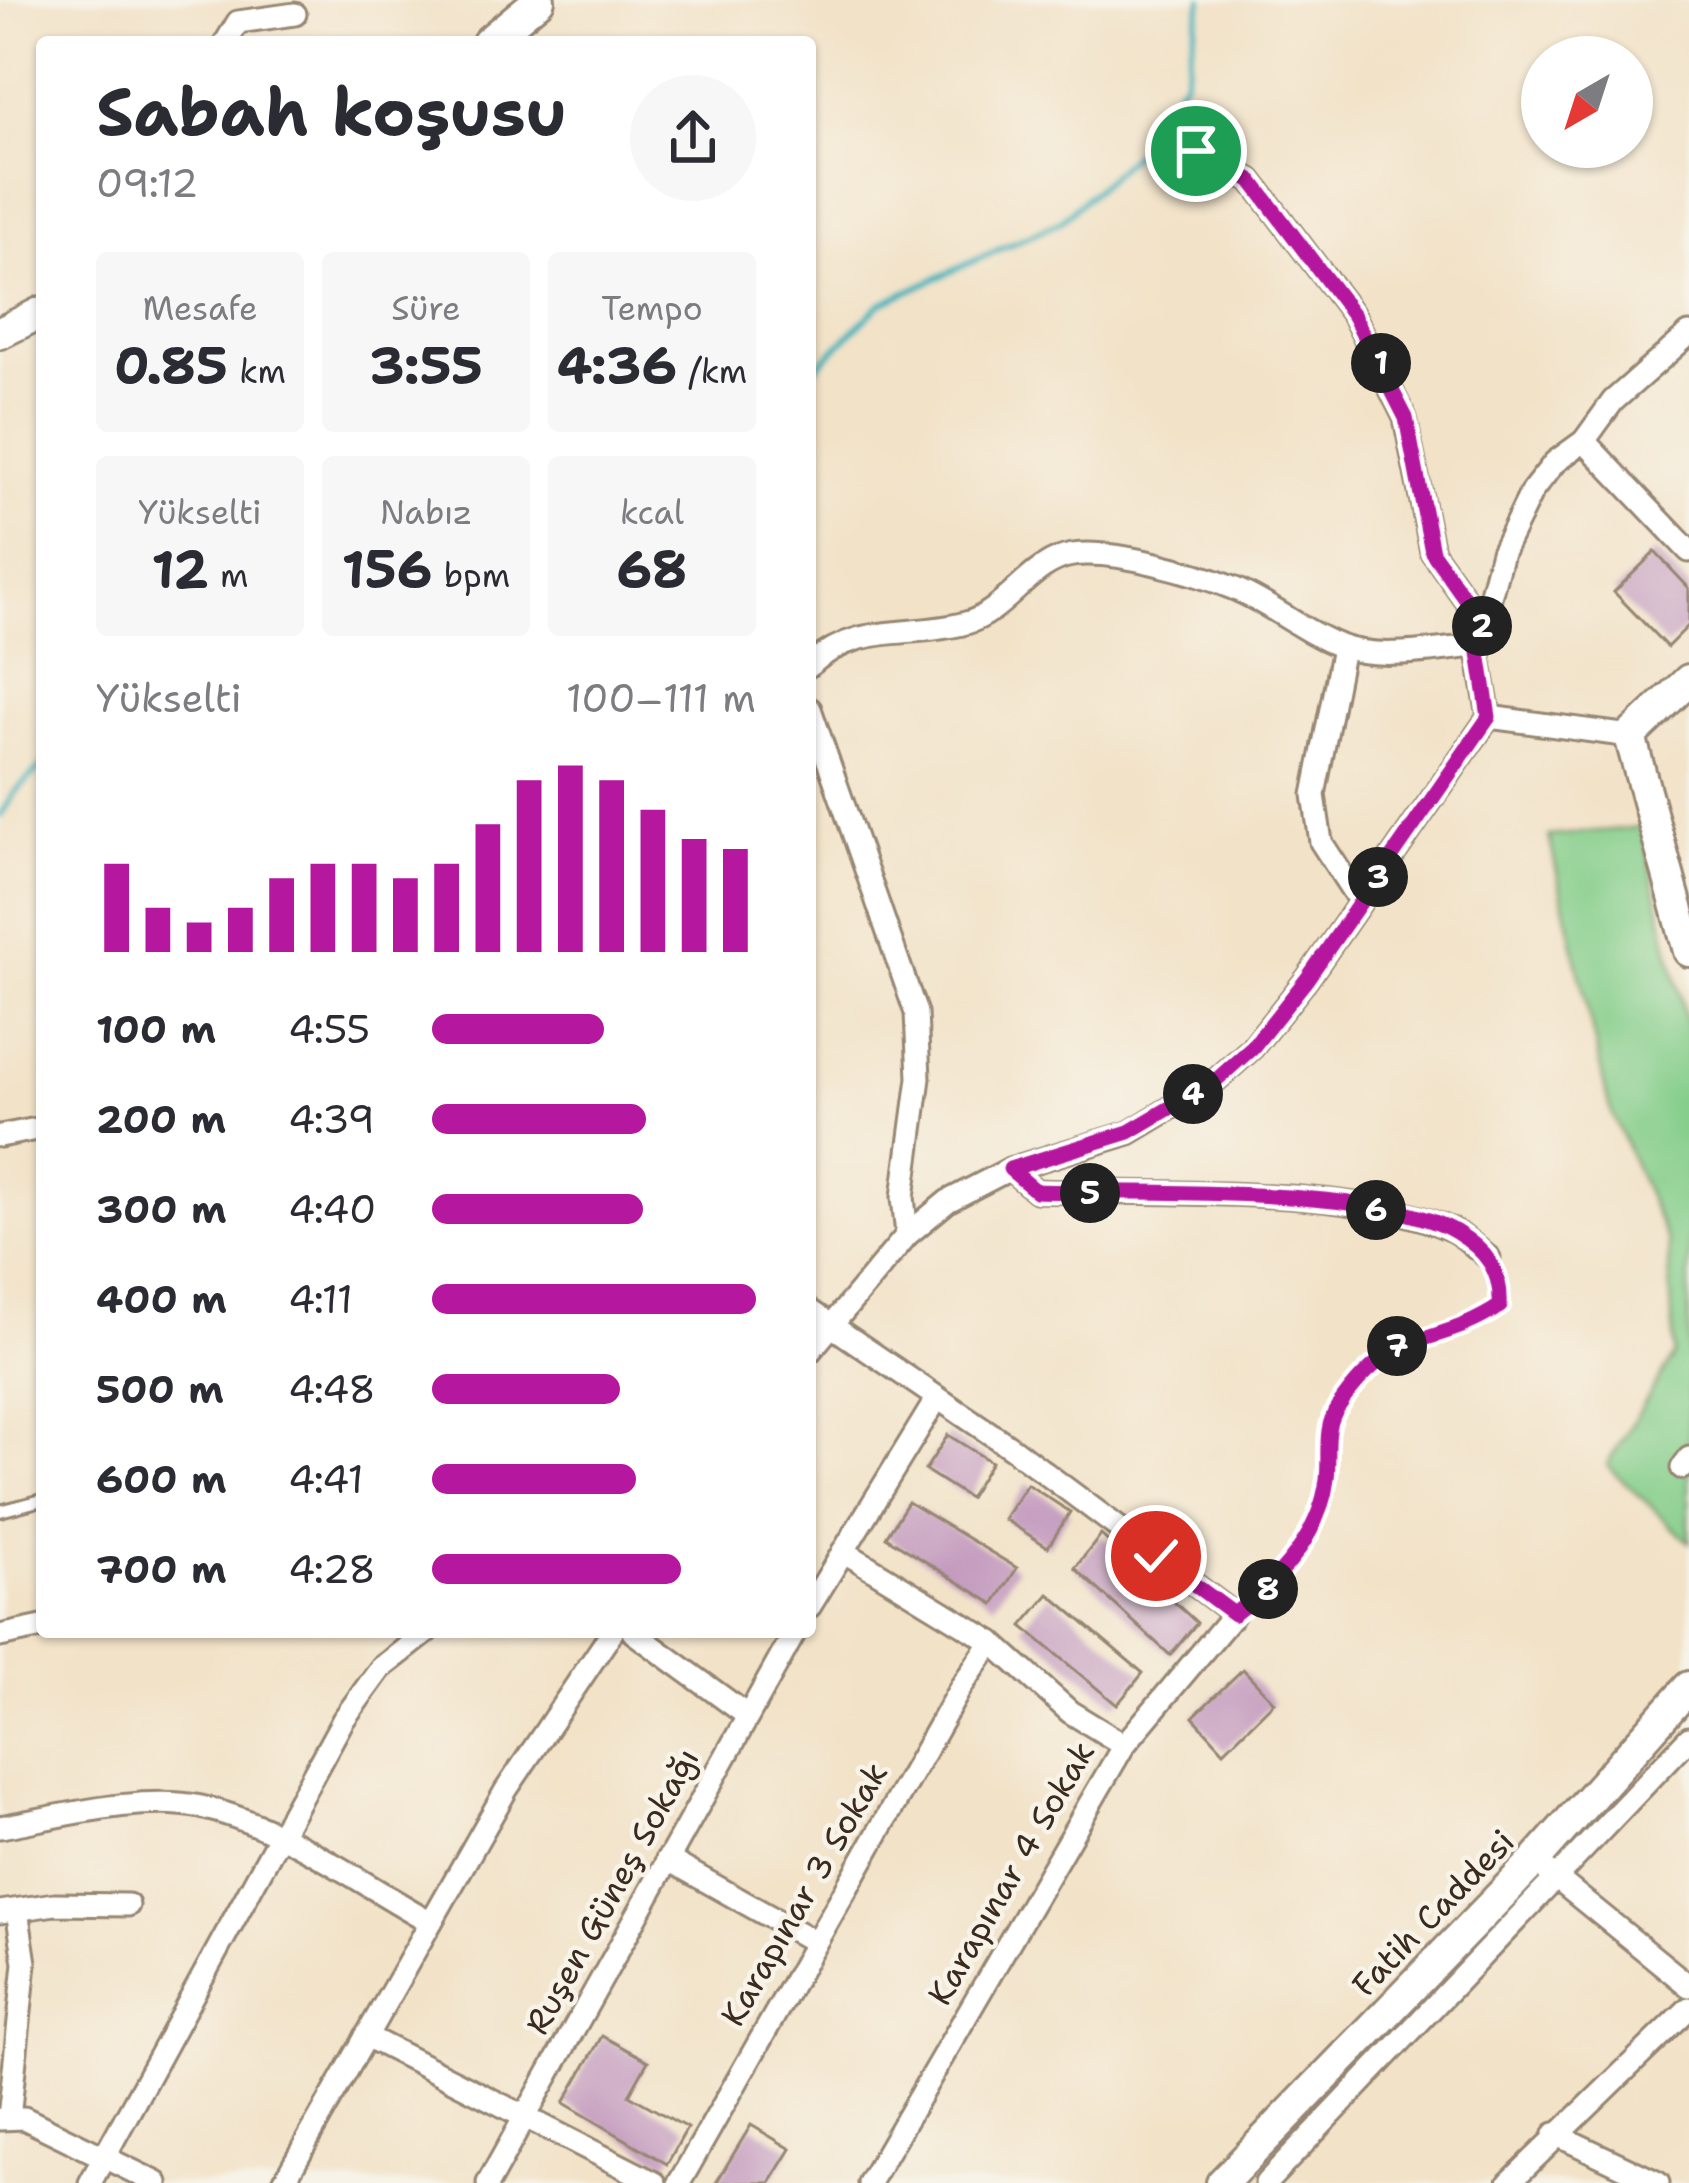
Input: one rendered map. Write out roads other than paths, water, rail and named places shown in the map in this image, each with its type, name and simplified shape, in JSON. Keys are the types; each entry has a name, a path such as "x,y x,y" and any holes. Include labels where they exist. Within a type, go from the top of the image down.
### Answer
{"main road":[{"path":"495,36 539,0"},
{"path":"0,333 36,315"},
{"path":"1689,680 1630,736 1685,909 1689,951"},
{"name":"Fatih Caddesi","path":"1222,2183 1545,1869 1689,1687"}],"street":[{"path":"230,36 238,22 295,14"},
{"path":"1196,151 1251,180 1354,316 1406,418 1432,552 1480,635"},
{"path":"816,1344 907,1235 948,1201 1010,1169 1129,1132 1214,1082 1252,1048 1489,717 1480,635 1502,552 1532,491 1555,461 1584,441 1613,401 1689,334"},
{"path":"1584,441 1689,551"},
{"path":"816,660 866,632 985,618 1045,567 1072,554 1141,561 1234,588 1342,648 1395,652 1480,635"},
{"path":"1342,648 1314,795 1321,842 1360,902"},
{"path":"1489,717 1630,736"},
{"path":"816,727 916,1012 919,1078 903,1198 907,1235"},
{"path":"0,1136 36,1129"},
{"path":"1010,1169 1036,1191 1310,1199 1400,1214 1454,1231 1489,1258"},
{"path":"816,1315 1012,1449 1234,1614"},
{"path":"816,1596 936,1400"},
{"path":"843,1551 992,1642 1070,1712 1124,1745"},
{"name":"Karapınar 4 Sokak","path":"869,2183 1124,1745 1234,1614"},
{"path":"0,1636 36,1628"},
{"path":"90,2183 343,1720 381,1668 419,1638"},
{"path":"284,2183 506,1790 608,1638"},
{"path":"641,1638 748,1716"},
{"name":"Ruşen Güneş Sokağı","path":"488,2183 792,1638"},
{"name":"Karapınar 3 Sokak","path":"679,2183 992,1642"},
{"path":"1267,2183 1545,1869 1689,1738"},
{"path":"0,1827 110,1808 197,1806 281,1834 431,1922"},
{"path":"668,1859 815,1942"},
{"path":"1545,1869 1689,1986"},
{"path":"128,1905 8,1911 25,1963 4,2119 24,2118 157,2183"},
{"path":"1517,2179 1555,2134 1689,2008"},
{"path":"366,2036 523,2120 655,2183"},
{"path":"1555,2134 1658,2183"}],"lane":[{"path":"1234,1614 1283,1574 1322,1505 1328,1430 1349,1394 1392,1348 1482,1318 1500,1306 1501,1287 1489,1258"},
{"path":"0,1511 36,1502"}],"waterway":[{"path":"816,368 880,304 1061,221 1137,151 1184,80 1202,0"},
{"path":"0,816 36,772"}]}
